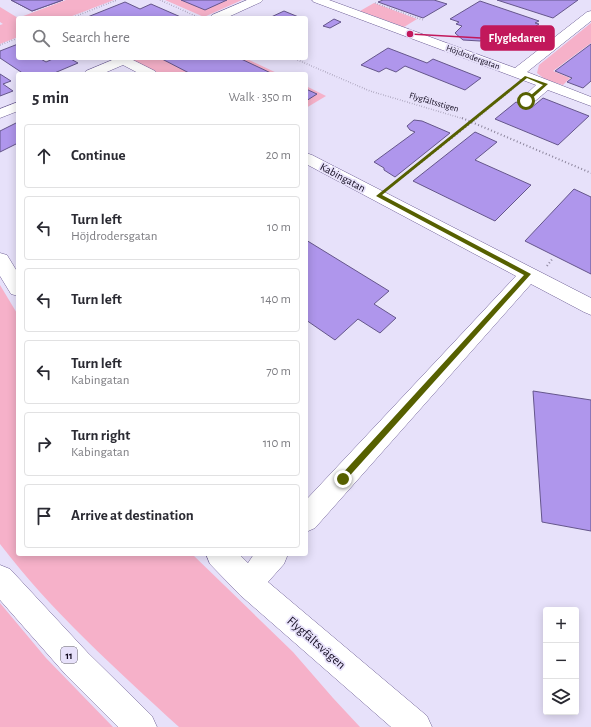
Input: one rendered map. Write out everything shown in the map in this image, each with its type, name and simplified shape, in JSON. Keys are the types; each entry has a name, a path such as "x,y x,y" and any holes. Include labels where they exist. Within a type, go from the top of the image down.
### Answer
{"main road":[{"path":"221,16 257,0"},
{"name":"Höjdrodergatan","path":"318,0 591,102"},
{"path":"522,75 591,16"},
{"path":"96,72 124,60"},
{"path":"128,60 147,72"},
{"path":"526,101 546,84"},
{"path":"0,114 16,107"},
{"name":"Kabingatan","path":"308,159 591,307"},
{"path":"0,260 16,286"},
{"path":"308,517 528,274"},
{"name":"Flygfältsvägen","path":"222,556 250,584 416,727"},
{"path":"250,584 272,556"},
{"name":"11","path":"0,579 77,664 141,727"}],"path":[{"path":"76,16 117,0"},
{"path":"160,0 196,16"},
{"path":"375,3 423,20"},
{"path":"0,45 16,39"},
{"name":"Flygfältsstigen","path":"298,60 370,91 445,112 472,122 591,173"},
{"path":"378,196 472,122 522,75"}],"shaded area":[{"path":"66,0 114,0 72,16 23,16"},
{"path":"165,0 242,0 206,16 202,16"},
{"path":"374,3 417,19 404,27 360,11"},
{"path":"0,7 16,17 16,38 0,44 0,25 3,24 0,22"},
{"path":"591,23 591,43 553,71 570,78 563,85 546,80 537,73 539,65"},
{"path":"128,60 249,60 275,72 151,72"},
{"path":"308,87 326,96 308,107"},
{"path":"0,285 16,312 16,556 194,556 293,652 360,727 179,727 85,639 41,593 0,544"},
{"path":"0,603 46,658 113,727 0,727"}],"building":[{"path":"11,0 63,0 32,11"},
{"path":"11,0 63,0 32,11"},
{"path":"181,0 227,0 205,10"},
{"path":"383,0 434,0 447,4 423,18 378,2"},
{"path":"497,0 578,0 553,18"},
{"path":"480,1 539,21 535,23 539,24 517,39 513,38 510,40 494,35 480,41 463,40 455,33 462,26 456,24 459,22 450,19"},
{"path":"125,2 140,9 151,4 178,16 90,16"},
{"path":"284,11 296,16 273,16"},
{"path":"334,19 341,22 330,28 323,26"},
{"path":"591,44 591,81 583,88 567,82 572,78 555,71"},
{"path":"16,45 16,60 42,60 46,62 50,60 73,60 78,63 57,72 21,72 0,58 0,51"},
{"path":"388,48 427,63 433,59 481,78 465,90 405,66 396,72 386,68 379,72 361,65"},
{"path":"164,60 243,60 269,72 187,72"},
{"path":"0,74 11,81 3,84 13,91 0,96"},
{"path":"308,90 317,94 308,100"},
{"path":"543,98 589,116 558,145 495,119 516,102 531,108"},
{"path":"414,120 422,121 450,133 395,177 374,162 415,132 410,130 407,126"},
{"path":"16,123 16,144 0,152 0,131"},
{"path":"475,132 497,142 475,160 531,185 495,221 413,181"},
{"path":"574,189 591,197 591,274 525,241"},
{"path":"308,241 389,291 374,304 396,318 380,333 358,319 335,340 308,321"},
{"path":"533,391 591,400 591,531 542,522"}],"place":[{"name":"Flygledaren","path":"410,34"}],"route":[{"path":"343,479 528,274 378,196 527,77 546,84 526,101"}]}
